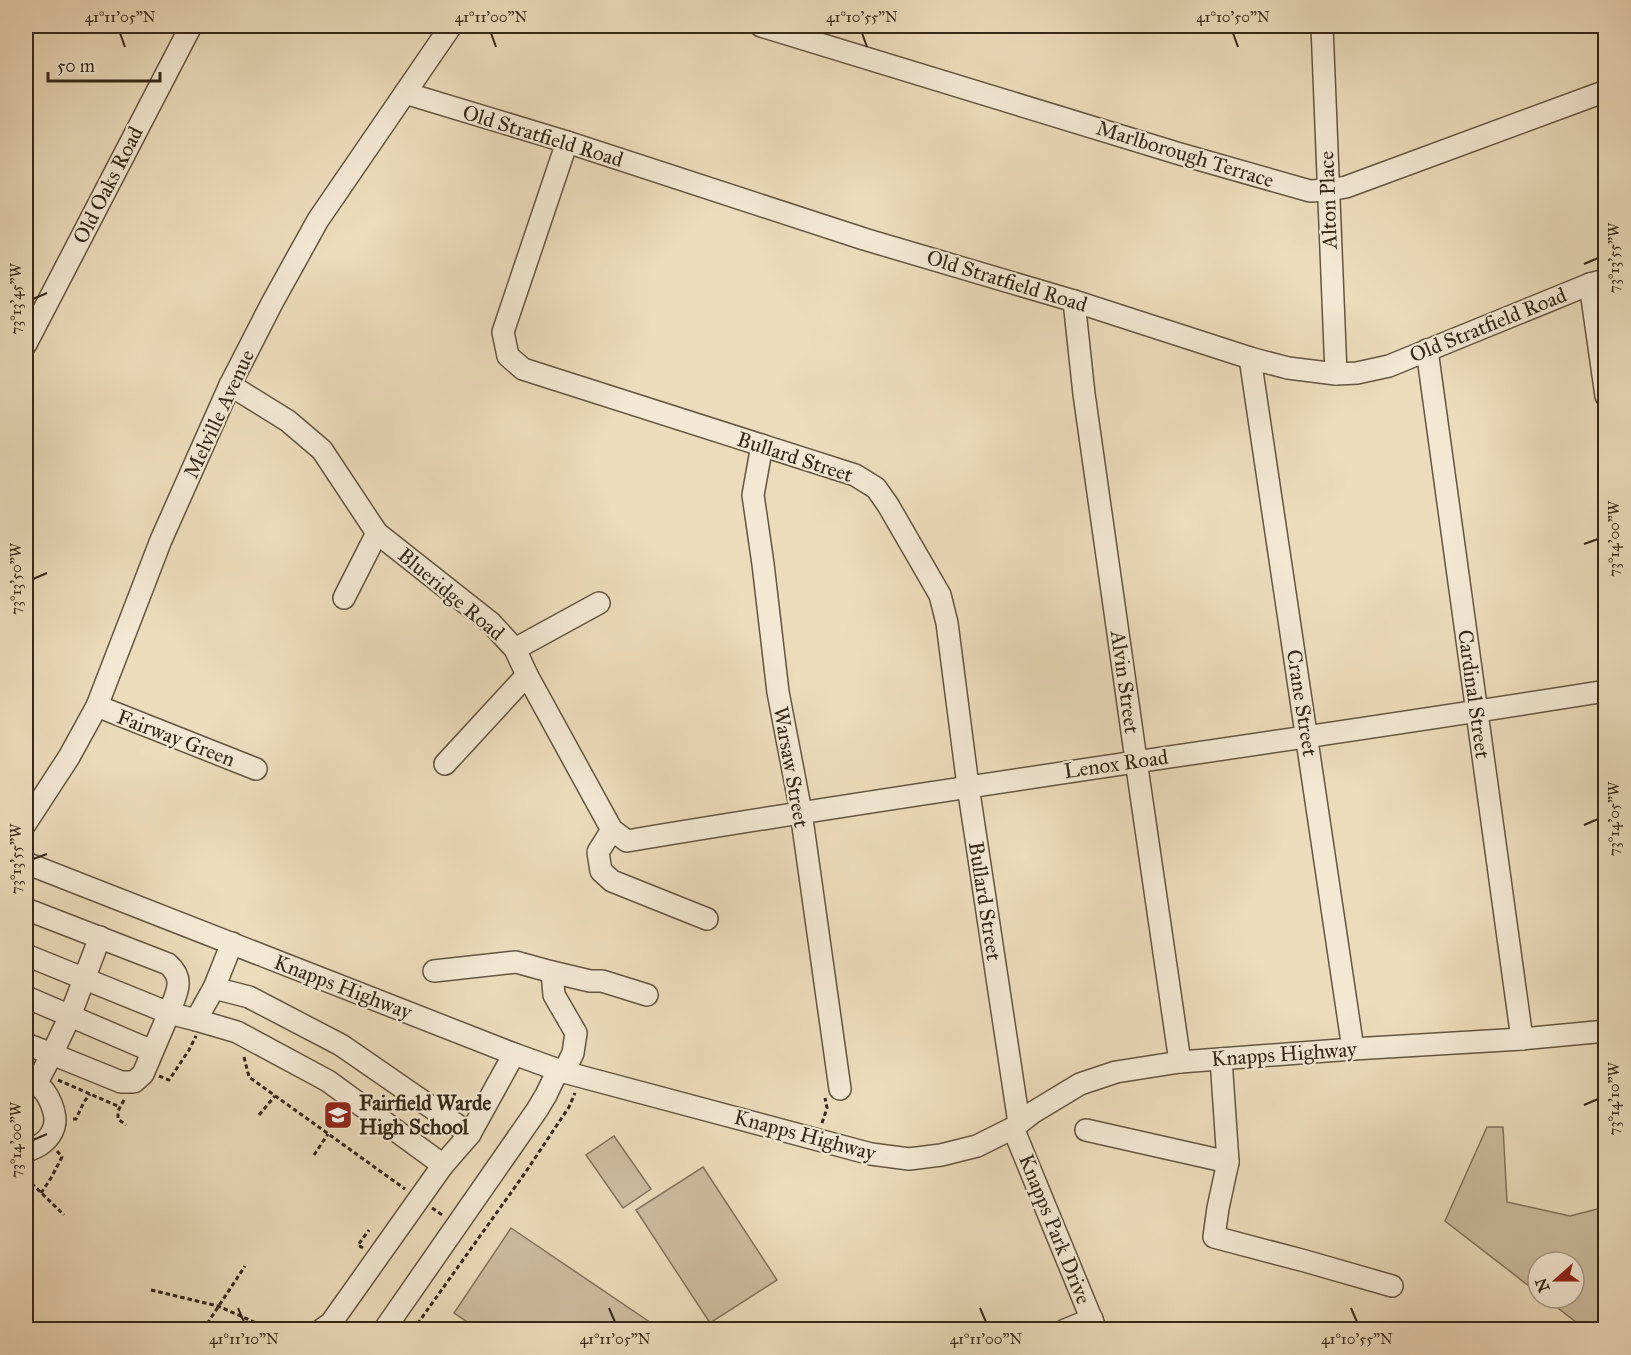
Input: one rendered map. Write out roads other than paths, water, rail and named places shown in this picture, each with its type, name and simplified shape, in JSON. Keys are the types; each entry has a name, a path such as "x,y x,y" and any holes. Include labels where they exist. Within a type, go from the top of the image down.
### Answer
{"street":[{"name":"Old Oaks Road","path":"26,344 191,26"},
{"name":"Melville Avenue","path":"26,823 69,757 97,706 161,540 230,385 272,303 318,220 451,26"},
{"name":"Marlborough Terrace","path":"761,26 1310,191 1328,190 1356,183 1605,91"},
{"name":"Alton Place","path":"1322,26 1336,374"},
{"name":"Old Stratfield Road","path":"405,93 567,142 864,239 1074,301 1250,358 1288,368 1336,374 1357,373 1389,366 1598,282"},
{"name":"Bullard Street","path":"567,142 503,332 508,356 523,369 855,475 876,488 940,595 946,623 1016,1126"},
{"path":"1598,282 1605,396"},
{"name":"Alvin Street","path":"1074,301 1084,394 1180,1062"},
{"name":"Cardinal Street","path":"1427,350 1522,1039"},
{"name":"Crane Street","path":"1250,358 1353,1049"},
{"name":"Blueridge Road","path":"230,385 288,422 322,450 377,533 491,623 515,649 526,675 620,836"},
{"name":"Warsaw Street","path":"762,445 753,495 778,693 801,812 832,1093"},
{"path":"344,598 377,533"},
{"path":"515,649 599,603"},
{"path":"445,764 526,675"},
{"name":"Lenox Road","path":"620,836 801,812 1605,691"},
{"name":"Fairway Green","path":"97,706 256,769"},
{"path":"620,836 598,852 601,871 612,880 707,919"},
{"name":"Knapps Highway","path":"26,863 561,1071 871,1154 909,1159 941,1155 977,1146 1016,1126 1032,1113 1080,1084 1116,1072 1180,1062 1522,1039 1605,1031"},
{"path":"26,911 168,964 176,971 179,984 143,1074 134,1082 121,1082 26,1044"},
{"path":"26,1151 38,1148 55,1125 48,1095 34,1081 52,1054 70,1016 100,938"},
{"path":"197,1031 232,943"},
{"path":"26,955 169,1013 197,1031 237,1032 327,1081 443,1165"},
{"path":"434,971 516,962 590,981 602,981 647,995"},
{"path":"384,1329 537,1110 573,1053 576,1033 554,995 552,972"},
{"path":"214,988 249,996 341,1045 470,1134"},
{"path":"26,997 152,1051"},
{"path":"331,1327 443,1165 470,1134 514,1054"},
{"path":"1221,1059 1228,1162 1214,1237 1392,1286"},
{"name":"Knapps Park Drive","path":"1016,1126 1094,1324"},
{"path":"1086,1130 1228,1162"},
{"path":"1065,1329 1094,1324"}],"place":[{"name":"Fairfield Warde High School","path":"338,1115"}]}
